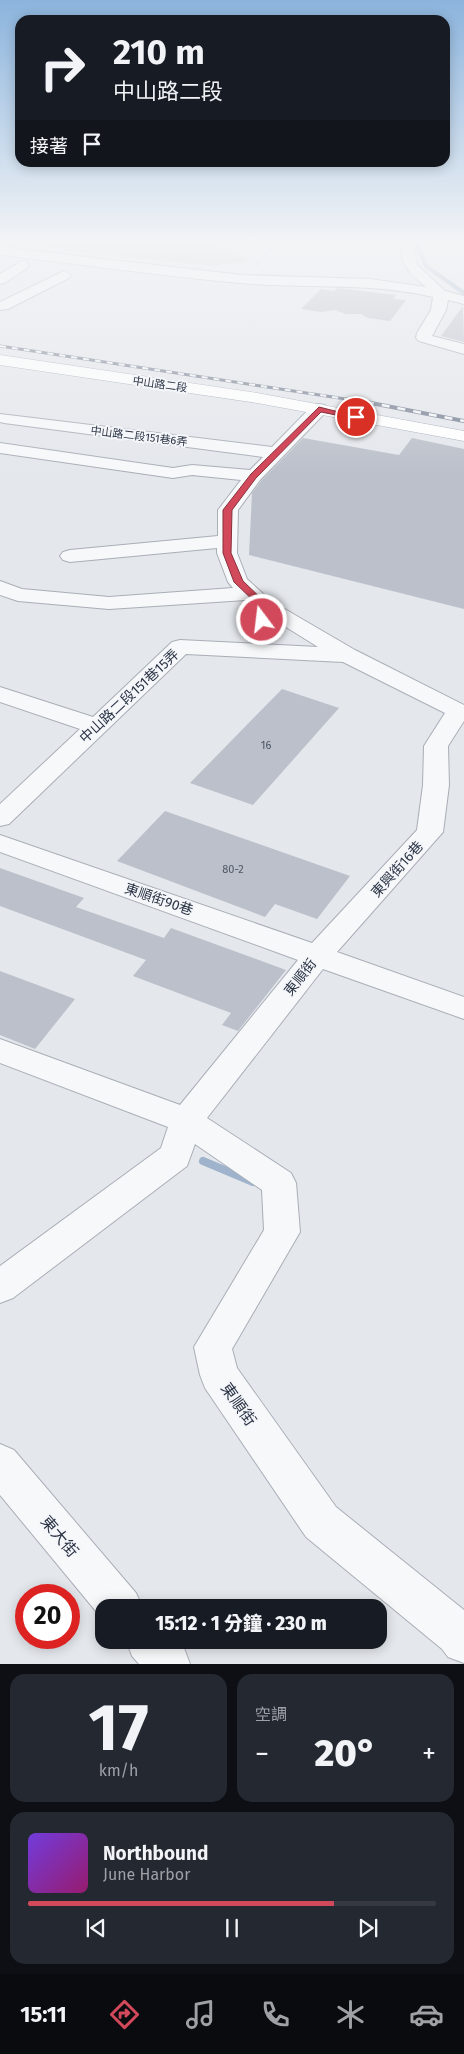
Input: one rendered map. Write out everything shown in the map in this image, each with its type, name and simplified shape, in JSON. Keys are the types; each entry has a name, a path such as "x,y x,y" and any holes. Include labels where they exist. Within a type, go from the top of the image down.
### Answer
{"main road":[{"name":"中山路二段","path":"0,360 257,398 464,436"},
{"name":"中山路二段","path":"319,409 464,442"}],"street":[{"path":"434,318 424,338 464,348"},
{"path":"260,621 238,582 227,553 228,510 254,476 319,409"},
{"name":"中山路二段151巷6弄","path":"4,418 275,453"},
{"path":"0,448 173,473 192,470 254,476"},
{"path":"70,556 227,541"},
{"path":"0,587 18,596 109,603 260,621"},
{"name":"中山路二段151巷15弄","path":"0,818 180,647 260,621 347,655"},
{"name":"東興街16巷","path":"260,621 347,655 461,712 436,746 436,785 430,832 318,955"},
{"name":"東順街90巷","path":"0,843 318,955"},
{"name":"東順街","path":"186,1121 318,955 464,1008"},
{"name":"東順街","path":"0,1051 186,1121 279,1183 282,1232 213,1347 219,1375 321,1522 458,1633 464,1641"},
{"path":"0,1287 175,1156 186,1121"},
{"name":"東大街","path":"0,1464 113,1599"},
{"path":"156,1649 168,1664"}],"lane":[{"path":"0,694 96,726"}],"building":[{"path":"367,318 393,318 390,321"},
{"path":"454,318 463,318 464,342 441,336"},
{"path":"303,438 399,455 412,438 464,449 464,609 249,555 252,493 261,481"},
{"path":"282,689 339,708 253,805 190,783"},
{"path":"165,811 350,876 317,919 275,904 265,917 117,861"},
{"path":"0,868 84,898 76,907 164,938 171,928 286,970 238,1031 222,1025 231,1013 133,976 146,960 0,906"},
{"path":"0,971 75,999 35,1049 0,1035"}],"waterway":[{"path":"203,1161 253,1182"}],"railway":[{"path":"0,346 368,402"},
{"path":"368,402 372,403"},
{"path":"368,402 464,421"}],"route":[{"path":"262,620 264,605 238,582 227,553 226,531 228,510 254,476 319,409 356,417"}]}
